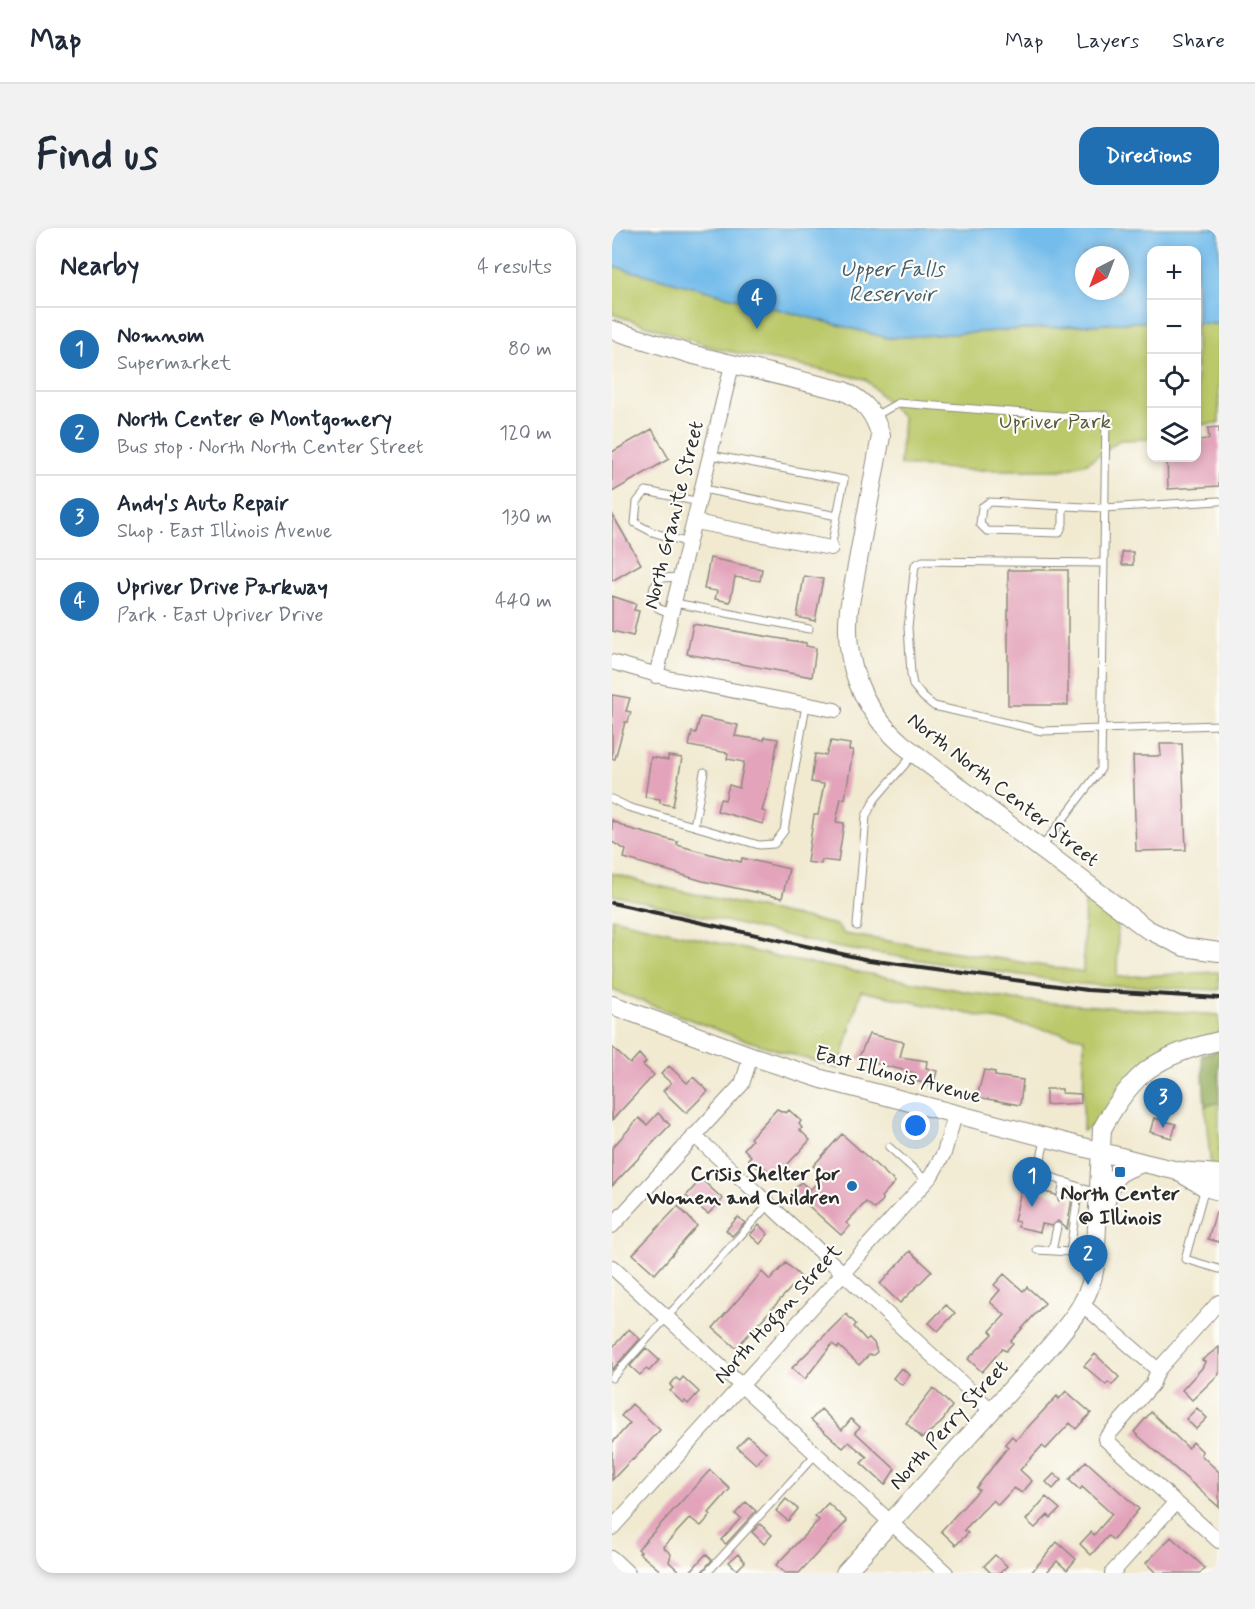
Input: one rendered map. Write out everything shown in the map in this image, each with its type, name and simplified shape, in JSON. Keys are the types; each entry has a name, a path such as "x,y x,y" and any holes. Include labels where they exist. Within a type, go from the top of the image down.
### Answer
{"street":[{"path":"612,330 732,365 844,391 861,400 875,416"},
{"name":"North Granite Street","path":"656,675 702,495 732,365"},
{"name":"North North Center Street","path":"875,416 881,436 849,609 848,645 855,678 871,708 885,728 915,753 1157,936 1193,950 1219,952"},
{"path":"695,522 831,548"},
{"path":"612,662 656,675 836,710"},
{"name":"East Illinois Avenue","path":"612,1005 751,1056 956,1115 1178,1171 1219,1174"},
{"path":"1158,1370 1083,1305 1092,1284 1096,1258 1099,1152 1102,1129 1133,1082 1158,1062 1187,1048 1219,1041"},
{"path":"612,1226 742,1084 751,1056"},
{"name":"North Hogan Street","path":"612,1528 927,1181 944,1153 956,1115"},
{"path":"694,1135 992,1411"},
{"path":"1098,1233 1110,1185 1115,1176 1127,1168 1144,1163"},
{"name":"East Illinois Avenue","path":"1178,1171 1212,1189"},
{"path":"612,1267 946,1573"},
{"path":"1219,1302 1158,1370 1152,1385 1105,1438 1219,1541"},
{"name":"North Perry Street","path":"845,1573 992,1411 1083,1305"},
{"path":"1112,1573 1175,1503"},
{"path":"612,1558 628,1573"}],"lane":[{"path":"875,416 898,403 1061,416 1106,416 1101,770 1040,849"},
{"path":"711,455 844,480 831,548"},
{"path":"690,543 638,526 634,520 635,509 646,491 702,495 837,516"},
{"path":"1063,506 1063,524 1059,533 987,531 980,524 982,507 989,502 1104,508 1219,501"},
{"path":"1104,563 923,561 915,565 908,627 914,685 934,706 1042,731 1219,725"},
{"path":"681,577 662,578 654,587 652,596 658,608 673,608 809,629"},
{"path":"612,799 694,826 762,846 770,846 780,839 785,827 806,705"},
{"path":"857,926 866,816 875,799 915,753"},
{"path":"694,826 704,772"},
{"path":"1045,1137 1038,1172 1098,1194"},
{"path":"889,1147 927,1181"},
{"path":"1061,1196 1064,1181"},
{"path":"1070,1252 1079,1187"},
{"path":"1212,1189 1185,1259 1219,1269"},
{"path":"612,1378 768,1205"},
{"path":"1052,1251 1056,1227"},
{"path":"1036,1250 1070,1252 1096,1258"},
{"path":"707,1573 816,1454"}],"green space":[{"name":"Upriver Park","path":"612,266 888,338 1147,321 1147,439 1120,440 1087,463 1061,470 968,470 900,465 903,418 865,379 718,349 612,314"},
{"path":"1201,323 1219,324 1219,423 1201,425"},
{"path":"612,873 649,884 836,925 844,934 1083,972 1085,899 1118,924 1117,977 1219,972 1219,990 1080,984 840,948 612,895"},
{"path":"612,918 791,960 1014,1000 1219,1015 1219,1036 1173,1049 1096,1124 1083,1131 1084,1038 861,991 839,1069 739,1038 612,990"},
{"path":"1219,1050 1219,1102 1205,1106 1202,1055"},
{"path":"1219,1102 1219,1171 1211,1169 1205,1106"}],"water":[{"name":"Upper Falls Reservoir","path":"612,228 1219,228 1219,324 1201,323 1201,246 1147,246 1147,321 888,338 612,266"}],"building":[{"path":"1219,427 1219,486 1168,489 1167,462 1201,462 1201,440 1209,439 1208,428"},
{"path":"652,429 669,459 612,492 612,452"},
{"path":"612,514 641,564 612,581"},
{"path":"1122,552 1133,552 1133,565 1122,565"},
{"path":"710,558 762,569 760,581 735,577 730,602 715,599 717,591 704,589"},
{"path":"1008,570 1068,570 1068,705 1008,705"},
{"path":"804,576 823,579 815,621 797,617"},
{"path":"612,596 636,604 634,610 639,611 633,636 612,631"},
{"path":"693,624 806,643 806,646 816,648 812,677 687,654"},
{"path":"612,695 630,698 626,711 631,712 628,722 625,722 615,759 612,759"},
{"path":"700,717 738,725 735,736 764,740 765,737 778,739 762,811 766,812 763,824 717,811 720,799 725,800 729,785 739,788 744,762 727,759 728,753 689,746 692,732 696,733"},
{"path":"831,741 850,744 849,750 853,750 845,799 841,798 836,822 844,823 838,862 822,860 821,864 807,862 814,815 818,815 824,784 811,782 815,754 826,755"},
{"path":"1160,744 1182,744 1186,850 1136,851 1133,756 1161,756"},
{"path":"668,756 682,758 673,806 660,803 660,799 645,797 651,757 668,760"},
{"path":"612,820 627,828 678,842 677,845 695,850 741,862 742,858 789,869 782,898 703,881 624,858 626,850 612,842"},
{"path":"869,1034 904,1042 900,1057 927,1061 926,1068 937,1071 933,1086 913,1080 915,1073 858,1059"},
{"path":"612,1047 630,1064 639,1054 646,1062 643,1065 654,1075 612,1120"},
{"path":"669,1066 687,1083 693,1077 708,1091 686,1113 663,1091 671,1083 661,1074"},
{"path":"984,1070 995,1072 995,1076 1023,1080 1020,1105 977,1097"},
{"path":"1046,1089 1062,1089 1062,1093 1081,1094 1081,1103 1046,1105"},
{"path":"777,1109 786,1113 789,1110 801,1121 800,1130 810,1140 775,1178 765,1168 762,1171 748,1159 751,1156 744,1149 752,1140 750,1138"},
{"path":"658,1113 670,1125 612,1186 612,1148 639,1118 647,1125"},
{"path":"1154,1118 1176,1124 1172,1138 1150,1132"},
{"name":"Crisis Shelter for Women and Children","path":"842,1134 895,1182 881,1197 883,1200 875,1209 866,1202 846,1223 850,1226 841,1235 792,1191 801,1182 810,1190 824,1175 813,1166"},
{"path":"701,1179 723,1199 708,1214 686,1196"},
{"path":"1022,1186 1056,1195 1059,1201 1066,1197 1072,1198 1067,1229 1058,1221 1052,1226 1042,1224 1040,1232 1018,1227 1019,1222 1014,1221"},
{"path":"678,1206 697,1226 655,1274 633,1254"},
{"path":"1216,1212 1219,1212 1219,1242 1208,1239"},
{"path":"738,1217 745,1223 732,1236 726,1230"},
{"path":"759,1225 768,1234 760,1244 750,1235"},
{"path":"910,1251 932,1271 900,1303 880,1284"},
{"path":"786,1263 801,1277 736,1348 713,1328 762,1272 770,1280"},
{"path":"1004,1274 1023,1291 1027,1287 1045,1303 1011,1341 1013,1343 1006,1351 1002,1349 982,1372 968,1359 993,1334 990,1331 1005,1315 990,1302 1000,1290 994,1285"},
{"path":"946,1305 955,1313 938,1331 929,1323"},
{"path":"846,1314 856,1324 854,1327 866,1340 869,1338 874,1343 877,1352 869,1355 859,1365 839,1346 838,1348 832,1344 805,1379 792,1368"},
{"path":"629,1329 640,1339 612,1370 612,1348"},
{"path":"1219,1347 1219,1374 1192,1400 1182,1390 1202,1368 1205,1362 1202,1360"},
{"path":"646,1348 659,1360 649,1371 646,1369 640,1375 630,1366"},
{"path":"1095,1354 1119,1377 1112,1385 1108,1382 1106,1385 1084,1366"},
{"path":"901,1368 910,1375 902,1385 893,1378"},
{"path":"683,1377 699,1392 688,1404 685,1401 683,1403 670,1391 673,1388 670,1385 676,1378 680,1381"},
{"path":"933,1388 952,1406 941,1423 922,1438 906,1423"},
{"path":"1066,1391 1091,1413 1076,1429 1070,1423 1046,1449 1042,1446 1020,1470 1032,1481 1022,1493 1014,1488 998,1505 993,1500 964,1530 968,1533 956,1545 941,1531 979,1490 976,1488 1008,1447 1005,1444 1012,1436 1016,1440 1057,1396 1059,1399"},
{"path":"632,1404 660,1430 612,1480 612,1443 630,1423 621,1416"},
{"path":"1197,1408 1207,1418 1196,1429 1186,1419"},
{"path":"821,1409 842,1430 851,1419 860,1427 855,1432 895,1469 885,1485 861,1463 867,1457 849,1442 843,1448 811,1420"},
{"path":"1151,1412 1188,1448 1193,1442 1202,1451 1201,1455 1219,1472 1219,1507 1134,1432"},
{"path":"748,1436 766,1452 756,1464 737,1447"},
{"path":"1086,1461 1139,1509 1113,1540 1108,1536 1091,1555 1080,1544 1091,1532 1094,1535 1112,1514 1082,1487 1080,1490 1069,1480"},
{"path":"710,1470 730,1489 701,1526 690,1518 663,1547 671,1554 669,1562 681,1573 663,1573 639,1553 641,1552 638,1549"},
{"path":"1054,1474 1061,1480 1053,1489 1046,1482"},
{"path":"1046,1497 1060,1509 1051,1518 1048,1515 1035,1528 1026,1520"},
{"path":"786,1499 798,1509 788,1521 776,1511"},
{"path":"746,1502 756,1511 726,1544 721,1540 741,1518 735,1514"},
{"path":"828,1503 847,1521 799,1573 785,1573 776,1565 819,1520 815,1517"},
{"path":"760,1524 772,1535 764,1544 752,1532"},
{"path":"1171,1537 1205,1568 1200,1573 1156,1573 1146,1563"},
{"path":"1057,1542 1076,1559 1067,1570 1057,1561 1046,1573 1031,1573"},
{"path":"706,1554 712,1560 701,1573 689,1573"},
{"path":"738,1554 745,1562 737,1570 729,1562"},
{"path":"995,1555 1007,1566 1000,1573 991,1573 984,1566"}],"railway":[{"path":"612,903 869,960 1087,990 1219,998"}],"place":[{"name":"Upriver Drive Parkway","path":"757,329"},
{"name":"Andy's Auto Repair","path":"1163,1128"},
{"name":"North Center @ Illinois","path":"1120,1172"},
{"name":"Crisis Shelter for Women and Children","path":"852,1186"},
{"name":"Nomnom","path":"1032,1207"},
{"name":"North Center @ Montgomery","path":"1088,1285"}]}
